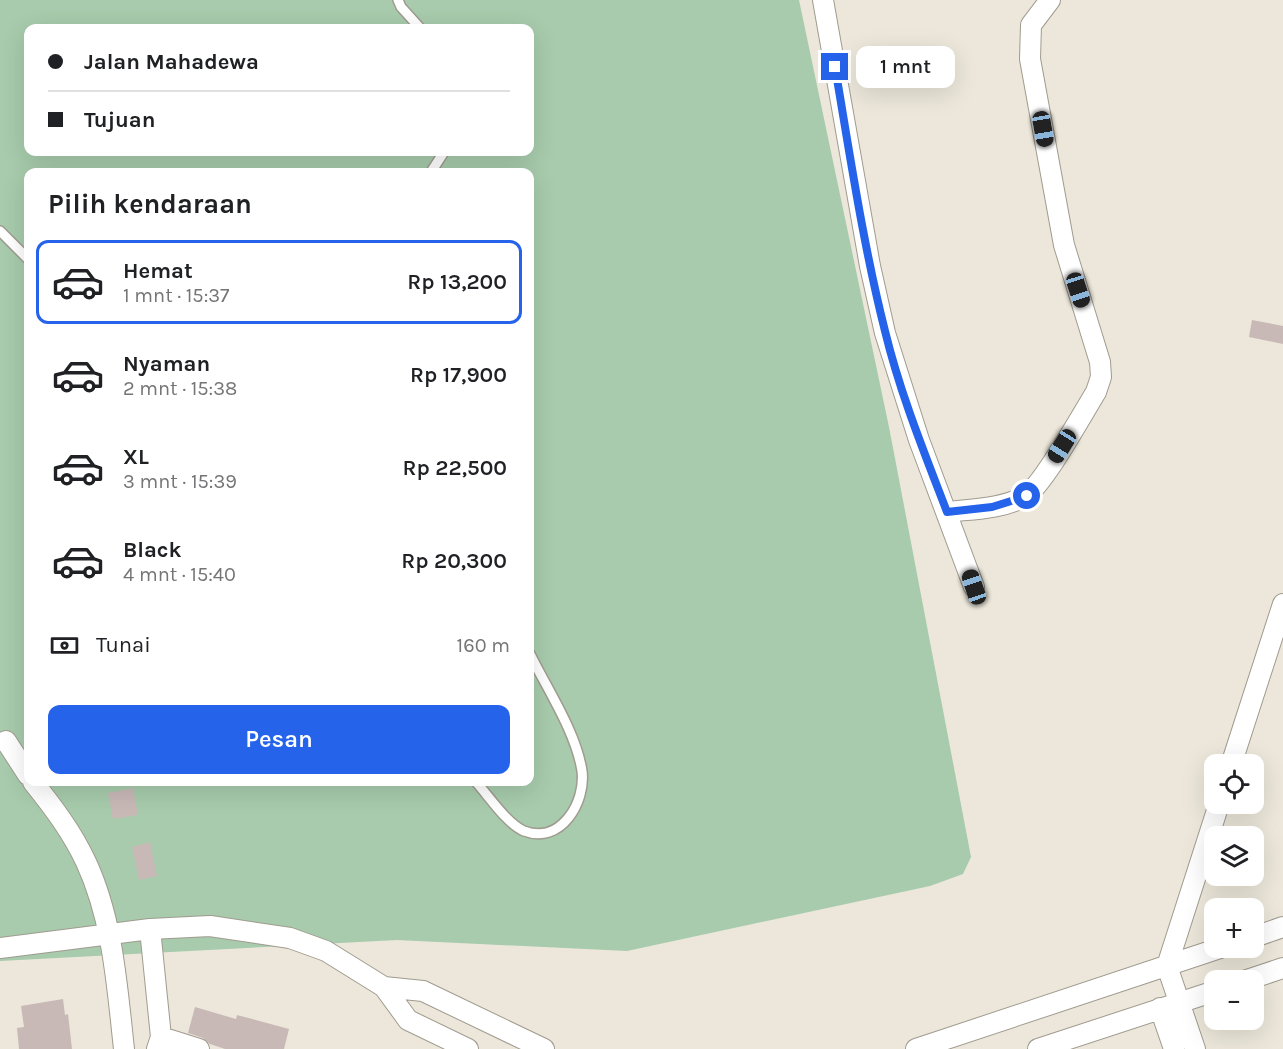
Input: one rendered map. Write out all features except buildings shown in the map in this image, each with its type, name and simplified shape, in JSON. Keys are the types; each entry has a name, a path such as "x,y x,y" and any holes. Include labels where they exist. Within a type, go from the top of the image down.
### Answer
{"street":[{"path":"823,0 870,266 885,333 919,440 974,587"},
{"path":"947,512 992,507 1027,496 1039,482 1096,392 1101,376 1097,348 1064,245 1030,59 1030,25 1050,0"},
{"path":"1235,754 1283,604"},
{"path":"6,741 24,769"},
{"path":"36,786 66,825 86,862 98,894 110,936 124,1049"},
{"path":"1174,1049 1167,966 1216,814"},
{"path":"0,948 110,936 150,929 210,926 290,938 326,951 384,987 408,1020 468,1049"},
{"path":"1264,934 1283,927"},
{"path":"150,929 159,1043 199,1049"},
{"path":"916,1049 1204,953"},
{"path":"1264,974 1283,968"},
{"path":"384,987 423,991 544,1049"},
{"path":"1038,1049 1204,994"},
{"path":"1170,1005 1195,1049"}],"lane":[{"path":"398,0 400,7 416,24"},
{"path":"0,231 24,256"},
{"path":"480,786 514,825 524,831 537,834 560,826 571,816 579,802 583,788 578,755 534,662"}],"green space":[{"path":"0,0 799,0 889,427 971,857 963,874 930,886 627,951 397,940 0,961"}],"route":[{"path":"835,67 870,266 885,333 919,440 947,512 992,507 1027,496"}]}
